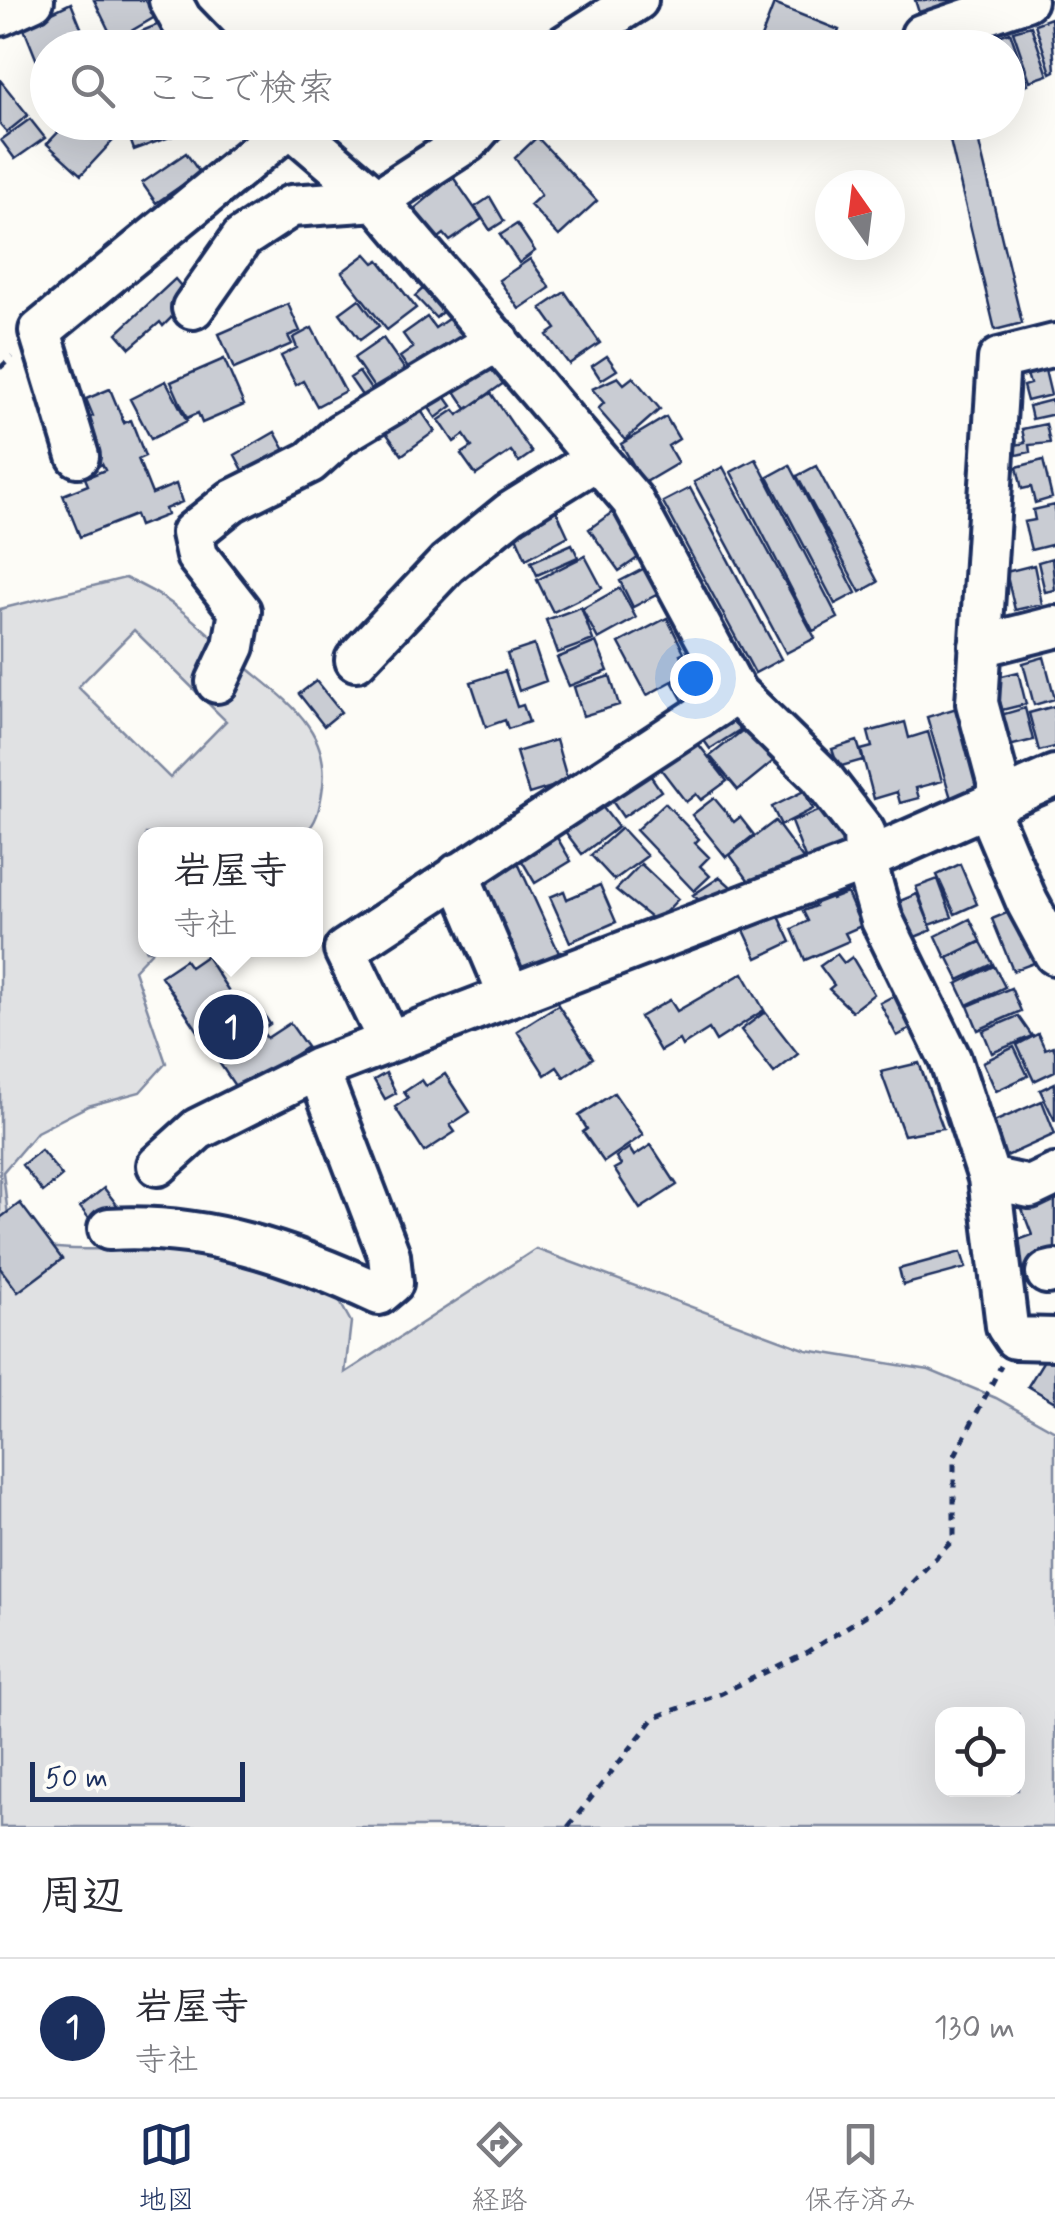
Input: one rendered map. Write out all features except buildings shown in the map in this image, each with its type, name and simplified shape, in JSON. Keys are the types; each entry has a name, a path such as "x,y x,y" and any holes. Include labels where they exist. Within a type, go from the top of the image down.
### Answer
{"street":[{"path":"170,0 191,30"},
{"path":"590,30 637,0"},
{"path":"937,30 1026,0"},
{"path":"78,456 40,331 269,140"},
{"path":"307,140 377,200 632,500 736,693 831,789 864,832 865,860 882,920 950,1059 989,1178 1007,1326 1015,1338 1055,1339"},
{"path":"193,308 242,238 291,206 377,200 470,140"},
{"path":"217,682 234,646 240,611 197,556 192,533 232,501 310,462 341,434 498,340"},
{"path":"1055,345 999,359 977,703 995,804 1027,902 1055,954"},
{"path":"356,660 447,564 510,513 595,460"},
{"path":"980,646 1055,626"},
{"path":"388,1040 345,950 736,693"},
{"path":"158,1165 198,1128 318,1069 865,860 1055,776"},
{"path":"458,874 509,994"},
{"path":"109,1229 151,1226 227,1238 334,1273 379,1294 392,1283 389,1255 318,1069"},
{"path":"989,1178 1030,1187 1055,1176"}],"path":[{"path":"568,1827 655,1717 720,1694 807,1652 902,1593 954,1539 954,1456 1015,1338"}],"shaded area":[{"path":"125,578 142,586 184,613 286,700 312,731 324,770 318,810 310,827 138,827 138,957 146,957 134,970 166,1063 140,1092 88,1106 37,1132 3,1172 8,1216 27,1244 203,1255 270,1272 336,1295 351,1322 345,1373 536,1249 807,1350 929,1370 996,1398 1055,1431 1055,1827 0,1827 0,609","holes":["134,630 226,721 170,778 78,687"]}],"place":[{"name":"岩屋寺","path":"231,1027"}]}
